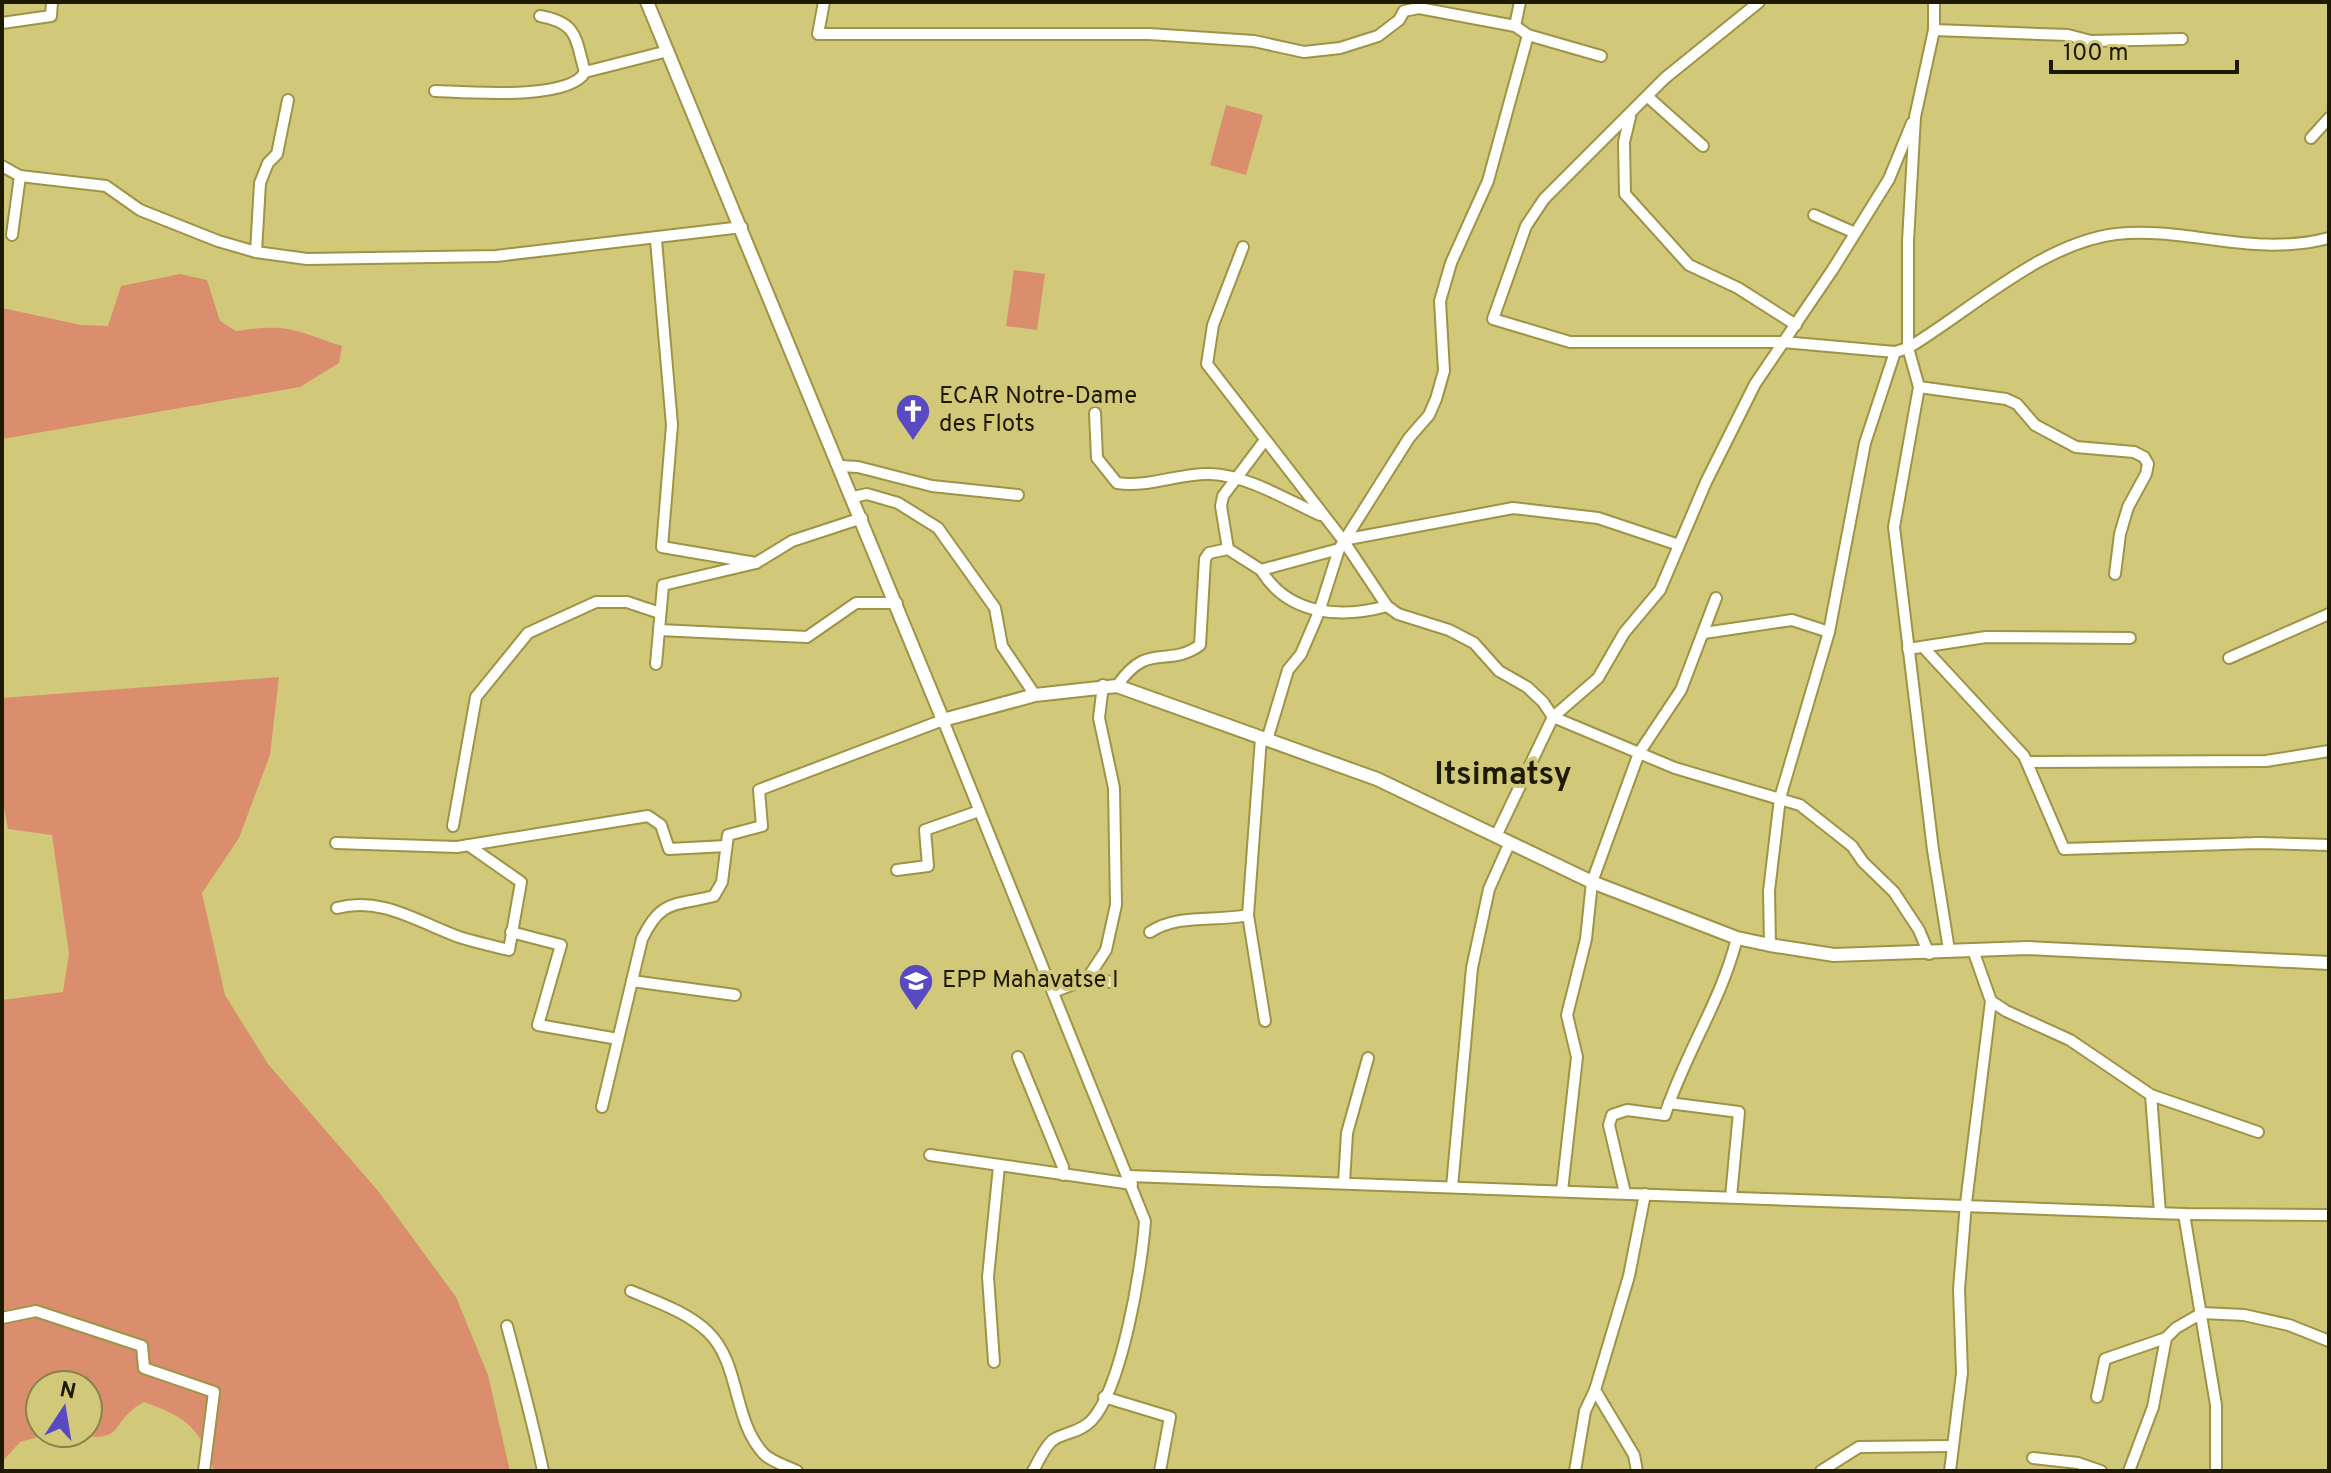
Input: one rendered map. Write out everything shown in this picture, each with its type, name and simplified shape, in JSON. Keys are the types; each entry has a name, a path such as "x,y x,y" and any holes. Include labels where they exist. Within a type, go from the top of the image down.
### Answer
{"street":[{"path":"2,23 51,16 52,2"},
{"path":"647,2 897,603 1145,1221 1143,1249 1126,1335 1104,1397 1093,1419 1076,1433 1053,1440 1033,1471"},
{"path":"824,2 818,34 1149,34 1254,41 1304,52 1340,48 1378,36 1399,20 1404,11 1419,8 1515,26 1528,35 1601,56"},
{"path":"1515,26 1520,2"},
{"path":"1759,2 1665,78 1533,212 1493,319 1570,342 1783,342 1895,352 1908,348 2077,242 2118,234 2241,245 2281,245 2329,238"},
{"path":"1934,2 1934,30 1915,117 1908,241 1908,348 1919,387 1894,511 1908,649 1949,950"},
{"path":"540,16 565,22 571,28 585,72"},
{"path":"1934,30 2068,35 2091,41 2182,39"},
{"path":"1265,1021 1248,915 1264,739 1288,670 1301,654 1319,612 1341,545 1409,438 1429,415 1436,399 1444,371 1440,301 1451,263 1488,181 1528,35"},
{"path":"435,91 538,90 571,85 585,72 668,51"},
{"path":"1648,97 1703,146"},
{"path":"256,252 260,183 268,163 277,154 288,100"},
{"path":"1631,115 1624,142 1625,194 1689,265 1738,288 1796,325"},
{"path":"1497,834 1553,717 1598,678 1624,633 1660,590 1755,384 1889,179 1915,117"},
{"path":"2311,138 2329,118"},
{"path":"2,166 20,176 106,186 140,210 256,252 307,259 496,256 656,240 742,227"},
{"path":"12,235 20,176"},
{"path":"1814,215 1853,232"},
{"path":"656,240 672,425 662,547 756,563"},
{"path":"1243,247 1213,325 1207,364 1325,517 1341,545 1387,606 1398,614 1449,630 1474,643 1499,671 1527,687 1553,717 1675,768 1800,805 1852,846 1863,862 1894,892 1919,930 1929,954"},
{"path":"1770,945 1769,891 1780,798 1829,632 1865,443 1895,352"},
{"path":"1919,387 2006,399 2017,404 2035,425 2076,447 2134,452 2144,457 2148,464 2146,474 2124,520 2115,574"},
{"path":"1095,413 1097,458 1117,483 1152,482 1182,474 1235,477 1325,517"},
{"path":"1228,549 1221,506 1223,496 1265,440"},
{"path":"840,466 858,467 932,486 1018,495"},
{"path":"853,497 867,494 898,503 938,528 995,608 1002,646 1035,695"},
{"path":"1261,570 1341,545 1513,508 1598,518 1679,545"},
{"path":"656,664 663,585 756,563 792,541 862,518"},
{"path":"1087,979 1106,950 1116,905 1114,788 1099,718 1110,685 1130,666 1140,660 1193,650 1200,645 1205,559 1209,553 1228,549 1261,570 1271,586 1286,599 1319,612 1358,614 1387,606"},
{"path":"1562,1191 1577,1057 1567,1015 1586,939 1592,882 1639,753 1681,690 1716,598"},
{"path":"453,826 476,697 528,633 596,602 627,602 660,613"},
{"path":"659,630 807,637 856,603 897,603"},
{"path":"2229,658 2329,614"},
{"path":"1704,633 1774,620 1792,620 1829,632"},
{"path":"1908,649 1925,649 1986,637 2130,638"},
{"path":"1925,649 2028,762 2064,849 2329,845"},
{"path":"602,1107 642,939 653,916 660,909 714,896 722,882 728,835 762,826 759,790 772,782 943,720 1035,695 1110,685 1377,779 1592,882 1737,938 1834,955 1929,954 1949,950 2028,948 2329,963"},
{"path":"2028,762 2266,761 2329,751"},
{"path":"897,870 928,866 925,830 979,811"},
{"path":"336,843 468,845 648,816 661,825 669,849 726,846"},
{"path":"1452,1187 1471,979 1489,889 1510,842"},
{"path":"337,908 358,902 387,908 461,938 509,950 521,882 468,845"},
{"path":"1150,932 1172,920 1225,920 1248,915"},
{"path":"511,932 561,945 538,1025 618,1039"},
{"path":"1625,1193 1609,1125 1612,1115 1627,1110 1665,1115 1678,1075 1726,980 1737,938"},
{"path":"1950,1471 1962,1373 1959,1289 1966,1203 1991,1001 1973,950"},
{"path":"1053,992 1087,979 1112,982"},
{"path":"632,981 735,995"},
{"path":"1991,1001 2081,1047 2151,1095 2258,1132"},
{"path":"1018,1057 1063,1167 1063,1175"},
{"path":"1344,1183 1347,1133 1368,1058"},
{"path":"2151,1095 2160,1213"},
{"path":"1669,1103 1739,1112 1731,1197"},
{"path":"930,1155 1063,1175 1130,1180 1344,1183 1966,1203 2184,1214 2329,1215"},
{"path":"994,1362 988,1277 999,1166"},
{"path":"1575,1471 1585,1411 1595,1390 1629,1276 1645,1194"},
{"path":"2184,1214 2216,1405 2216,1471"},
{"path":"631,1291 675,1310 708,1332 727,1359 734,1390 750,1433 766,1456 797,1471"},
{"path":"2,1318 36,1311 142,1346 144,1368 214,1392 204,1471"},
{"path":"2097,1397 2105,1359 2166,1338 2202,1313 2244,1315 2289,1325 2329,1341"},
{"path":"507,1326 526,1404 534,1420 543,1471"},
{"path":"2129,1471 2153,1407 2166,1338"},
{"path":"1595,1390 1634,1455 1637,1471"},
{"path":"1104,1397 1170,1417 1160,1471"},
{"path":"1821,1471 1859,1447 1952,1446"},
{"path":"2033,1458 2078,1463 2101,1471"}],"shaded area":[{"path":"1226,105 1263,115 1246,175 1210,165"},
{"path":"1014,270 1045,274 1037,330 1006,326"},
{"path":"180,274 207,280 220,321 236,331 281,328 301,332 342,346 339,363 300,387 2,439 2,308 81,325 108,326 121,286"},
{"path":"279,677 270,755 239,838 202,893 225,995 268,1064 379,1192 456,1297 488,1375 510,1471 214,1471 203,1444 190,1426 171,1413 144,1402 125,1417 115,1430 104,1436 104,1369 24,1369 24,1441 2,1462 2,1000 63,992 69,954 52,835 8,829 2,797 2,698"}],"place":[{"name":"ECAR Notre-Dame des Flots","path":"913,442"},
{"name":"EPP Mahavatse I","path":"916,1012"}],"district":[{"name":"Itsimatsy","path":"1503,776"}]}
